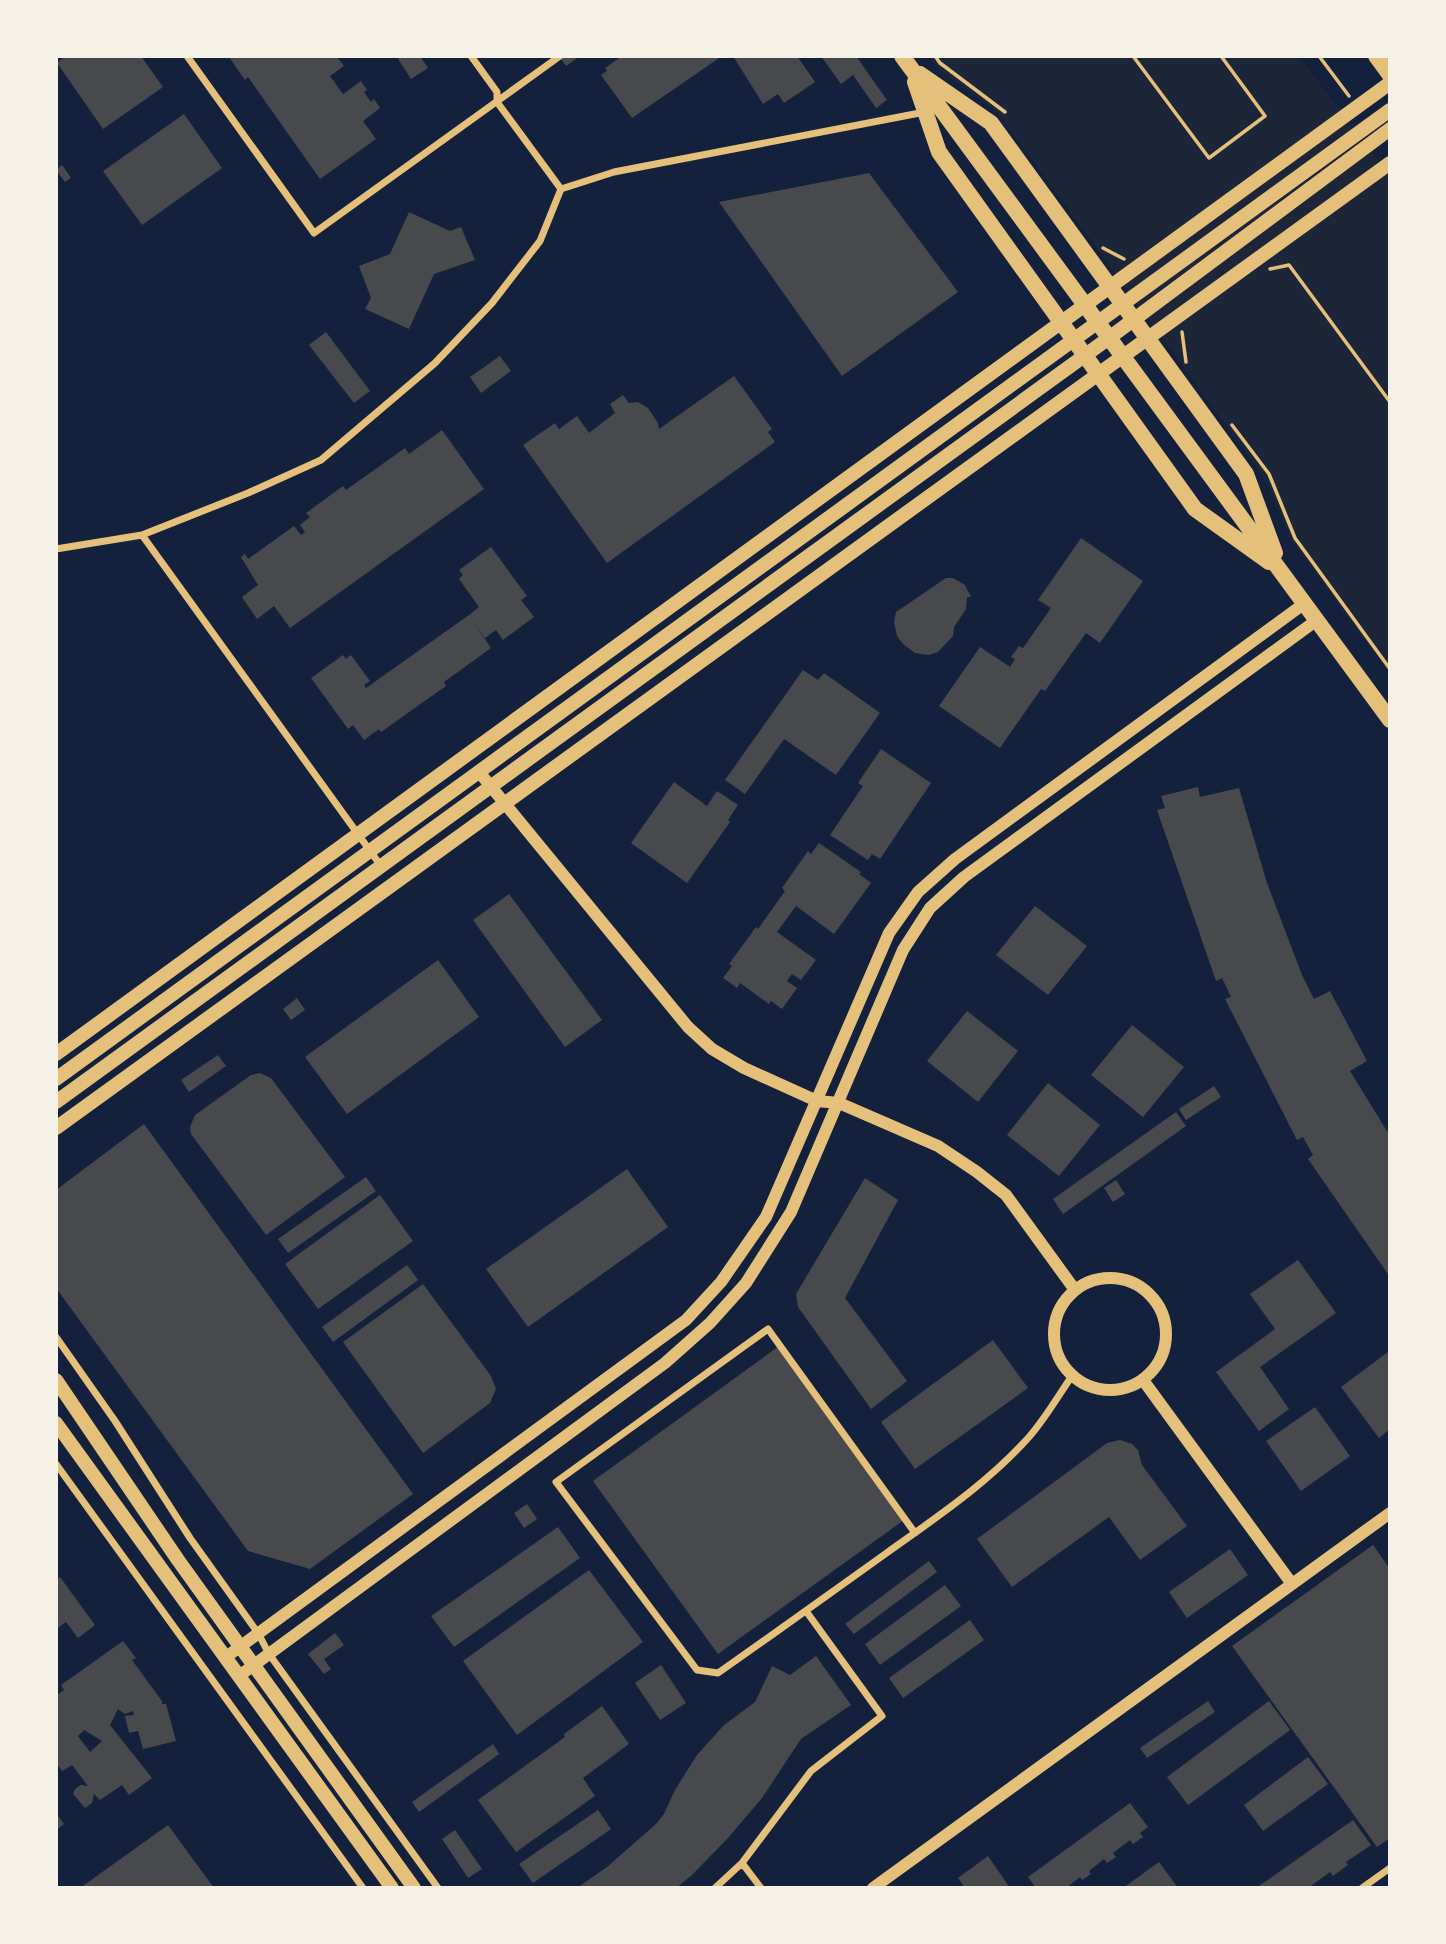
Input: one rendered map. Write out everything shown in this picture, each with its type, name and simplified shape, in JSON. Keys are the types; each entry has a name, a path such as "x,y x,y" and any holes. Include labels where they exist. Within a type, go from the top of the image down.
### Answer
{"main road":[{"path":"1376,56 1390,75"},
{"path":"906,61 939,152 1195,509 1281,570"},
{"path":"906,61 990,123 1246,474 1281,570"},
{"path":"906,61 1390,720"},
{"path":"56,1054 1390,83"},
{"path":"56,1079 1390,110"},
{"path":"56,1102 1134,320 1390,129"},
{"path":"56,1128 1390,163"},
{"path":"56,1380 178,1560 414,1888"},
{"path":"56,1423 392,1888"}],"street":[{"path":"187,56 314,233 560,56"},
{"path":"471,56 497,92 497,102 561,189"},
{"path":"561,189 614,172 925,112"},
{"path":"56,549 142,535 248,493 321,460 435,363 492,303 540,241 561,189"},
{"path":"142,535 381,866"},
{"path":"226,1657 685,1320 721,1283 766,1217 889,933 918,892 955,859 1305,603"},
{"path":"239,1676 666,1363 710,1323 746,1283 792,1212 904,950 930,908 964,877 1317,620"},
{"path":"480,772 688,1027 712,1049 744,1068 817,1101 839,1103 937,1146 977,1172 1006,1195 1075,1290"},
{"path":"1109,1278 1128,1281 1145,1290 1158,1304 1165,1322 1166,1342 1161,1359 1143,1380 1119,1390 1101,1390 1072,1376 1060,1360 1054,1343 1055,1325 1061,1307 1075,1290 1090,1282 1109,1278"},
{"path":"915,1532 768,1329 556,1482 697,1670 718,1673 915,1532 992,1474 1030,1436 1072,1376"},
{"path":"56,1337 116,1421 190,1538 258,1633 269,1654 438,1888"},
{"path":"1143,1380 1292,1584"},
{"path":"56,1464 363,1888"},
{"path":"873,1888 1390,1513"},
{"path":"715,1888 742,1863 811,1771 882,1716 806,1611"},
{"path":"742,1863 761,1888"},
{"path":"1362,1888 1390,1868"}],"path":[{"path":"1133,56 1209,158 1265,116 1221,56"},
{"path":"1261,271 1289,265 1390,402"},
{"path":"1192,324 1182,332 1184,359 1192,370"},
{"path":"1230,422 1269,474 1295,538 1390,669"}],"shaded area":[{"path":"929,56 1299,56 1390,176 1390,675 1291,539 1265,479 999,114 937,68"}],"building":[{"path":"66,56 141,56 163,87 103,129 57,63"},
{"path":"224,56 336,56 344,66 330,76 343,94 361,81 371,102 374,99 380,108 363,121 376,139 320,179 248,77 245,80 229,57 227,59"},
{"path":"402,56 420,56 428,68 411,79 398,59"},
{"path":"559,56 580,56 566,66"},
{"path":"622,56 722,56 632,118 601,75 607,71 605,68"},
{"path":"733,56 797,56 815,82 784,103 778,94 763,104"},
{"path":"821,56 856,56 887,100 876,108 853,75 841,84"},
{"path":"184,114 222,168 142,225 103,171"},
{"path":"62,165 71,178 65,182 56,170"},
{"path":"869,173 958,292 842,376 719,202"},
{"path":"409,212 450,231 461,227 475,260 434,274 409,329 365,309 371,298 359,266 390,254"},
{"path":"326,332 370,391 354,403 309,345"},
{"path":"500,356 511,371 481,393 470,377"},
{"path":"734,376 772,429 768,432 775,442 607,563 523,445 555,423 559,429 577,416 589,433 615,413 610,404 623,395 629,403 638,402 648,408 659,429"},
{"path":"442,430 484,489 290,628 274,606 257,619 242,597 258,585 241,557 245,554 248,559 294,526 301,535 305,532 300,525 310,517 306,513 343,486 346,490 405,448 409,454"},
{"path":"1081,538 1143,581 1100,643 1086,633 1045,691 1041,689 1000,748 939,706 980,647 1010,667 1015,659 1011,657 1019,646 1023,648 1051,608 1038,600"},
{"path":"491,547 527,596 521,600 534,617 503,640 496,630 485,638 474,623 491,648 444,682 446,686 381,732 379,729 364,740 353,725 348,729 311,678 343,655 346,659 351,655 370,681 364,685 366,688 469,615 479,607 459,579 463,575 459,570"},
{"path":"946,578 953,578 965,585 971,597 967,597 966,609 954,627 953,636 938,652 929,655 915,653 897,636 894,622 896,612"},
{"path":"803,670 818,680 824,673 880,713 836,775 784,739 745,794 725,780"},
{"path":"881,749 931,783 880,859 872,854 868,860 830,835 863,786 858,783"},
{"path":"674,782 707,806 717,791 738,805 728,820 730,822 687,883 631,843"},
{"path":"1198,787 1200,797 1239,788 1267,883 1302,975 1314,999 1330,991 1367,1061 1350,1071 1390,1136 1390,1277 1308,1159 1313,1155 1303,1137 1297,1140 1225,999 1231,997 1222,978 1216,981 1157,810 1165,808 1161,796"},
{"path":"819,843 861,872 859,874 871,883 834,934 796,906 777,932 816,960 801,980 792,974 787,981 797,988 782,1009 771,1001 769,1004 740,983 737,988 723,978 732,966 729,964 785,891 782,888 808,851 811,854"},
{"path":"509,894 602,1020 565,1047 473,920"},
{"path":"1035,906 1087,946 1048,995 996,955"},
{"path":"438,960 479,1017 347,1114 305,1057"},
{"path":"297,998 305,1010 291,1020 283,1009"},
{"path":"967,1011 1018,1051 978,1102 927,1061"},
{"path":"1132,1025 1184,1067 1143,1117 1091,1075"},
{"path":"218,1055 226,1066 189,1092 181,1080"},
{"path":"260,1073 271,1078 345,1177 266,1235 191,1134 190,1127 195,1115 251,1075"},
{"path":"1048,1083 1100,1125 1059,1176 1007,1135"},
{"path":"1214,1086 1221,1097 1186,1120 1179,1109"},
{"path":"1176,1112 1186,1126 1063,1214 1053,1199"},
{"path":"144,1124 413,1494 310,1569 248,1551 56,1288 56,1190"},
{"path":"627,1169 668,1227 528,1327 486,1269"},
{"path":"366,1177 376,1191 288,1253 278,1239"},
{"path":"865,1178 898,1200 845,1298 907,1381 871,1409 798,1307 796,1294"},
{"path":"1116,1180 1125,1194 1113,1202 1104,1188"},
{"path":"380,1195 413,1241 318,1309 285,1264"},
{"path":"1298,1260 1336,1313 1260,1367 1289,1409 1259,1431 1216,1372 1275,1329 1250,1294"},
{"path":"407,1265 418,1280 333,1342 322,1327"},
{"path":"423,1284 491,1376 496,1389 490,1403 423,1453 343,1342"},
{"path":"993,1340 1028,1388 915,1469 881,1422"},
{"path":"779,1346 904,1520 718,1654 593,1481"},
{"path":"1388,1352 1390,1429 1379,1438 1341,1387"},
{"path":"1315,1407 1350,1456 1301,1491 1266,1441"},
{"path":"1120,1440 1132,1444 1138,1450 1142,1465 1187,1526 1140,1560 1109,1517 1012,1587 977,1539 1107,1443"},
{"path":"527,1504 537,1519 524,1528 514,1513"},
{"path":"558,1527 580,1558 454,1647 431,1616"},
{"path":"1373,1545 1390,1569 1390,1838 1377,1847 1232,1646"},
{"path":"1230,1549 1248,1575 1187,1618 1169,1592"},
{"path":"929,1561 937,1572 854,1634 845,1624"},
{"path":"589,1570 643,1642 517,1735 463,1661"},
{"path":"60,1577 95,1625 78,1638 66,1622 56,1629 56,1580"},
{"path":"945,1585 961,1606 880,1665 865,1644"},
{"path":"970,1620 984,1640 903,1698 889,1678"},
{"path":"335,1633 344,1645 324,1659 331,1669 324,1674 308,1654"},
{"path":"123,1641 136,1658 132,1660 162,1704 166,1704 176,1741 143,1749 138,1731 129,1733 125,1716 134,1715 133,1711 125,1714 118,1709 110,1725 152,1778 129,1795 122,1785 100,1800 94,1794 92,1803 85,1808 73,1794 81,1785 88,1786 72,1765 62,1771 56,1763 56,1696 64,1690 61,1685","holes":["84,1730 102,1741 90,1752 78,1736"]},
{"path":"816,1656 851,1705 801,1739 762,1798 692,1875 676,1888 577,1888 607,1867 656,1824 697,1755 724,1725 755,1702 772,1666 790,1675"},
{"path":"661,1665 686,1703 660,1720 635,1683"},
{"path":"1208,1701 1215,1712 1147,1758 1140,1748"},
{"path":"1269,1701 1290,1730 1188,1805 1167,1777"},
{"path":"602,1706 629,1744 583,1778 595,1796 516,1852 478,1800 565,1737 564,1734"},
{"path":"493,1744 499,1754 419,1812 412,1802"},
{"path":"1308,1757 1328,1784 1263,1831 1244,1805"},
{"path":"1130,1803 1148,1827 1140,1833 1143,1837 1133,1844 1130,1840 1113,1853 1116,1857 1107,1863 1104,1859 1089,1871 1091,1874 1082,1880 1080,1877 1066,1888 1036,1888 1028,1877"},
{"path":"598,1810 611,1829 533,1883 519,1864"},
{"path":"56,1813 64,1824 56,1830"},
{"path":"1353,1820 1371,1845 1346,1862 1348,1865 1333,1876 1330,1872 1308,1888 1256,1888"},
{"path":"168,1825 214,1888 80,1888"},
{"path":"455,1830 482,1869 468,1878 442,1839"},
{"path":"988,1856 1010,1888 965,1888 958,1878"},
{"path":"1159,1862 1178,1888 1123,1888"}]}
